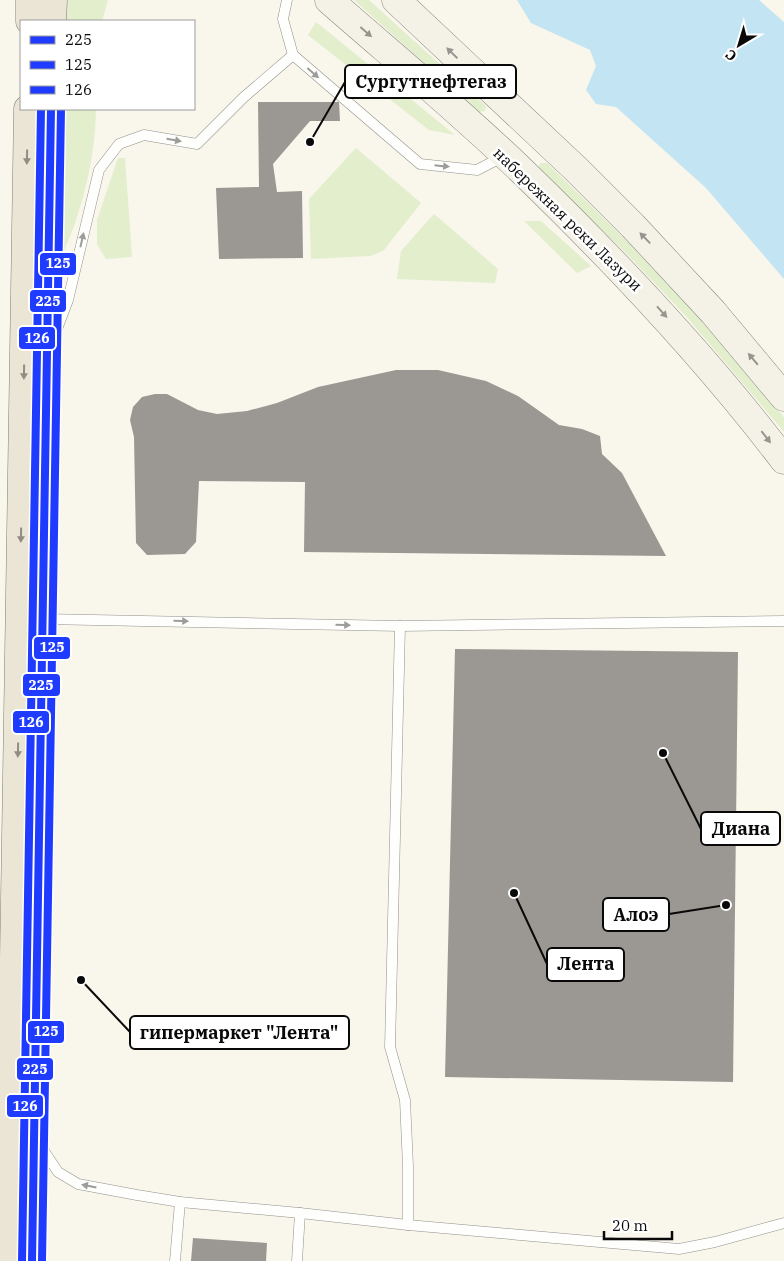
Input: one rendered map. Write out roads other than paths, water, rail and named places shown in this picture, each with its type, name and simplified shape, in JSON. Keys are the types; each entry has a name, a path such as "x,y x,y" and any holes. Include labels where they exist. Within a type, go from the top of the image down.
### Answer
{"main road":[{"path":"30,0 30,20"},
{"path":"52,20 53,0"},
{"name":"набережная реки Лазури","path":"330,0 513,163 618,266 680,333 745,410 784,460"},
{"path":"396,0 605,198 660,254 713,312 784,397"},
{"path":"474,127 489,126 497,119 501,109 499,98"},
{"path":"9,1261 28,110"},
{"path":"32,1261 51,110"},
{"path":"513,163 519,161 525,148 533,143 548,144"}],"lane":[{"path":"286,0 282,19 293,55 420,164 477,170 513,163"},
{"path":"47,353 68,300 99,170 119,144 144,135 197,144 244,97 293,55"},
{"path":"43,619 400,626 784,621"},
{"path":"400,626 390,1047 405,1100 408,1225"},
{"path":"34,1136 58,1172 78,1184 180,1202 300,1212 408,1225 679,1249 715,1242 784,1223"},
{"path":"176,1261 180,1202"},
{"path":"297,1261 300,1212"}],"water":[{"path":"517,0 759,0 784,22 784,279 706,188 616,107 596,104 586,90 596,66 590,50 531,23"}],"place":[{"name":"Сургутнефтегаз","path":"310,142"},
{"name":"Диана","path":"663,753"},
{"name":"Лента","path":"514,893"},
{"name":"Алоэ","path":"726,905"},
{"name":"гипермаркет \"Лента\"","path":"81,980"}]}
